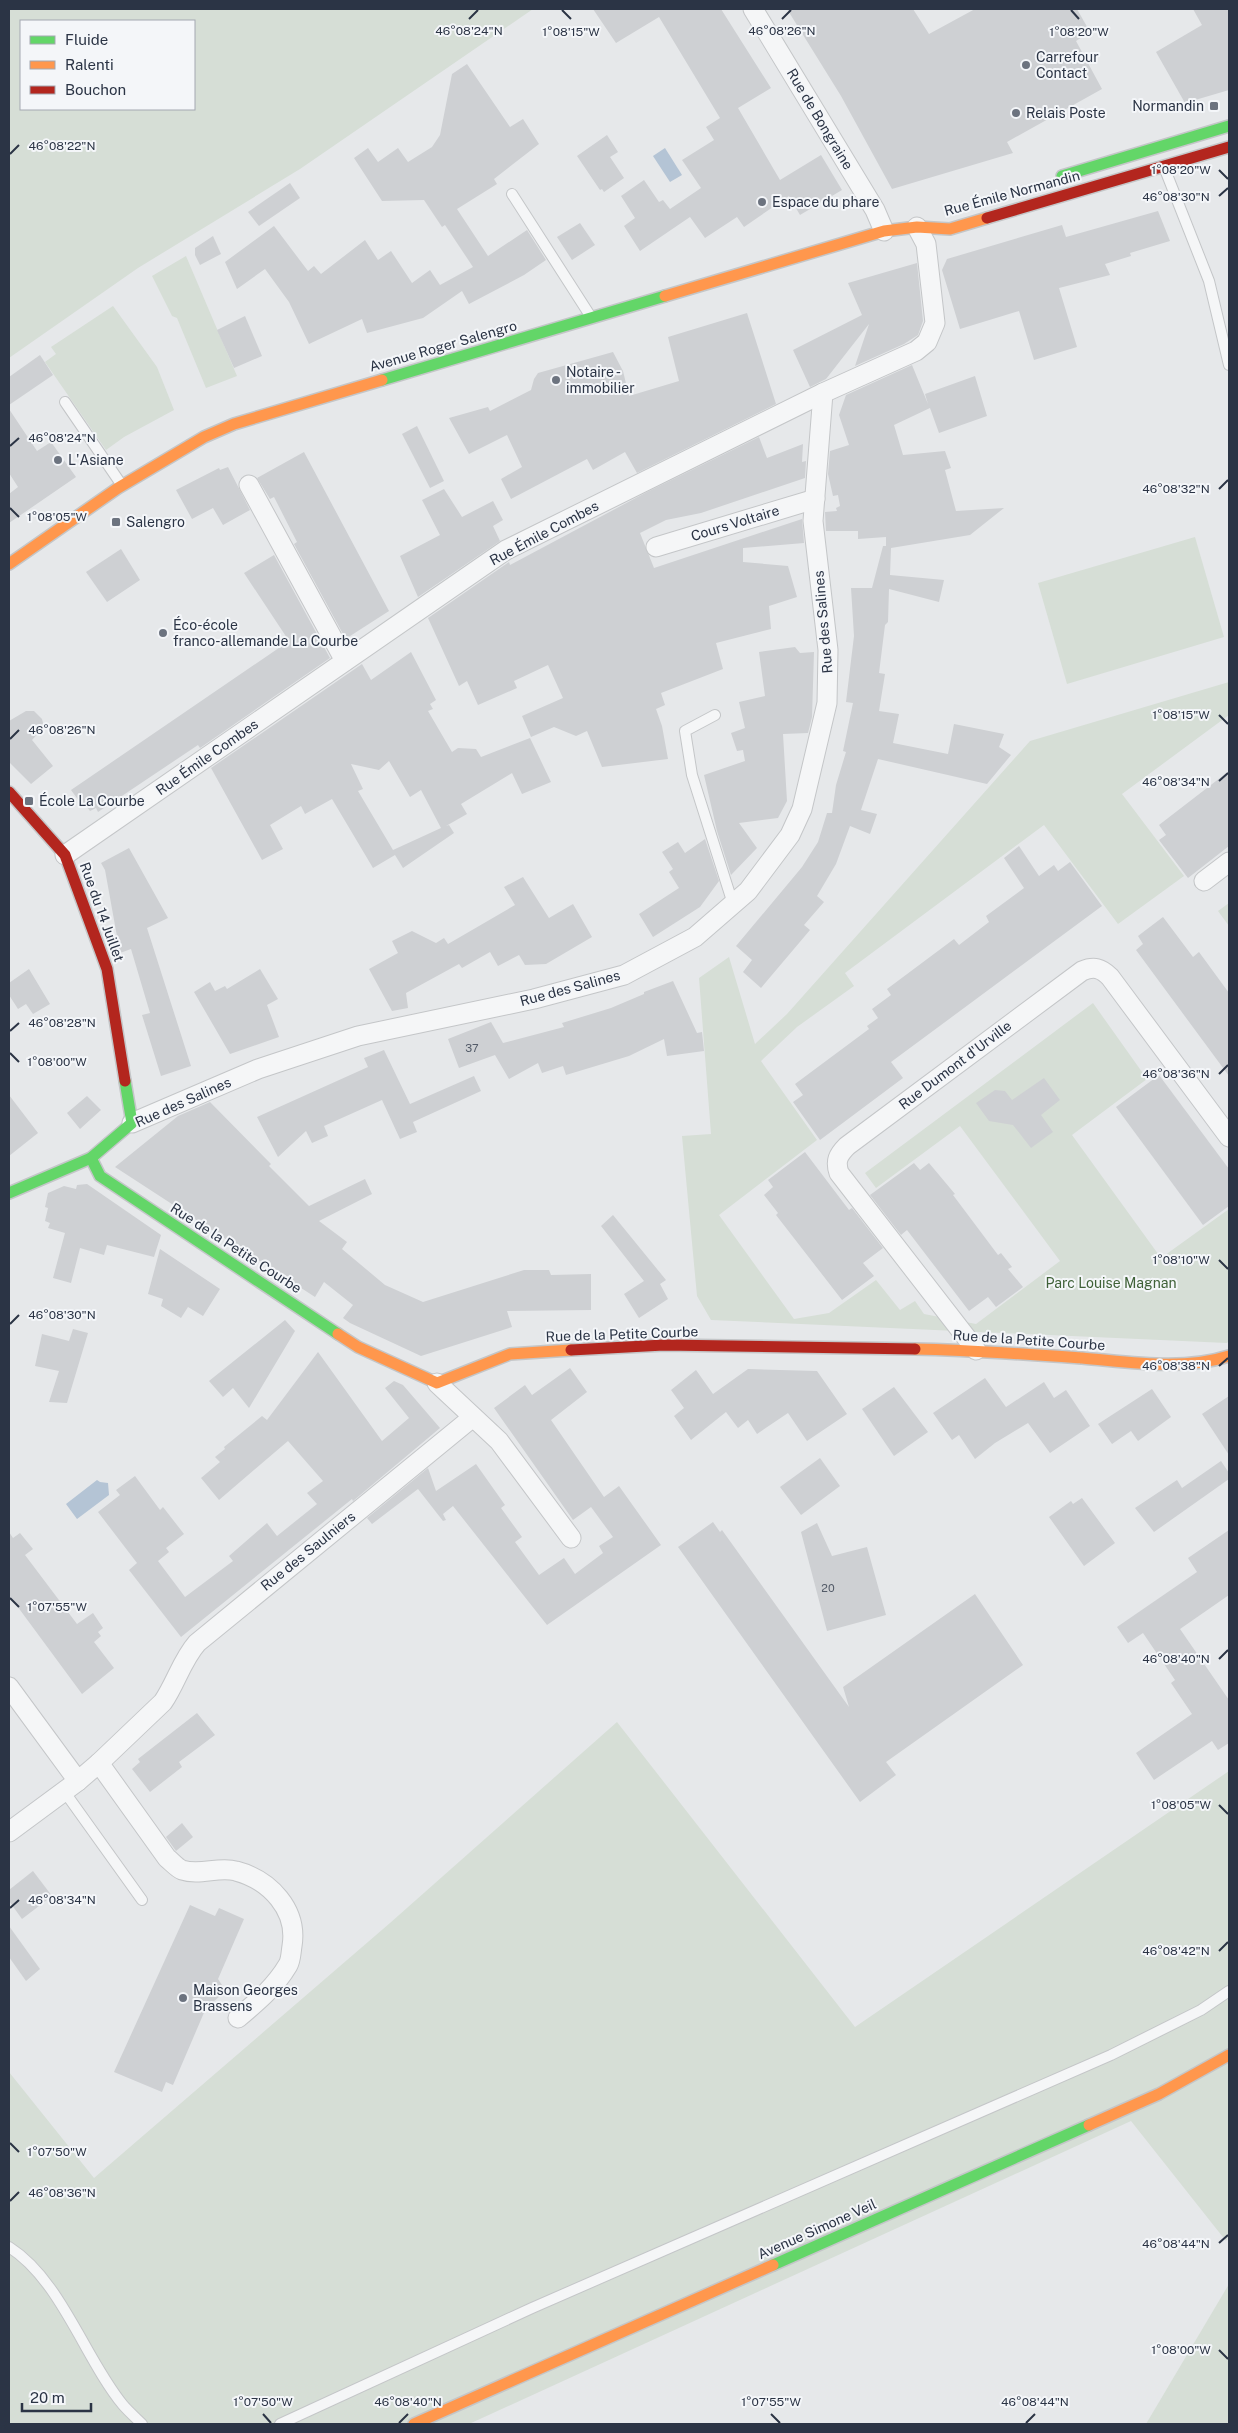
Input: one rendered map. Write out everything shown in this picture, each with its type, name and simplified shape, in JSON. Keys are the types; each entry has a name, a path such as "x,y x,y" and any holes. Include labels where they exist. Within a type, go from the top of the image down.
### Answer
{"main road":[{"name":"Rue Émile Normandin","path":"1052,179 1229,126"},
{"name":"Rue Émile Normandin","path":"917,227 950,229 1164,167 1229,146"},
{"name":"Rue Émile Normandin","path":"917,227 940,215"},
{"name":"Avenue Roger Salengro","path":"9,564 122,485 175,452 234,424 884,231 917,227"},
{"name":"Rue du 14 Juillet","path":"9,792 65,855 107,969 132,1123"},
{"name":"Rue des Salines","path":"9,1193 91,1158 132,1123"},
{"name":"Rue de la Petite Courbe","path":"91,1158 100,1176 358,1347 437,1383 510,1354 664,1345 976,1350 1160,1364 1207,1363 1229,1356"},
{"name":"Avenue Simone Veil","path":"414,2424 1159,2094 1229,2055"}],"street":[{"name":"Rue de Bongraine","path":"753,9 875,210 884,231"},
{"name":"Rue Émile Combes","path":"65,855 506,550 823,393 916,351 927,342 934,331 935,323 926,244 917,227"},
{"name":"Rue des Salines","path":"132,1123 258,1069 358,1036 534,1000 624,975 695,937 748,891 790,835 802,809 827,703 828,650 813,521 823,393"},
{"path":"249,485 345,662"},
{"name":"Cours Voltaire","path":"656,548 815,499"},
{"path":"1204,881 1229,862"},
{"name":"Rue Dumont d'Urville","path":"976,1350 838,1173 836,1165 838,1155 847,1146 1082,970 1091,967 1104,971 1110,977 1229,1137"},
{"path":"437,1383 499,1441 571,1538"},
{"name":"Rue des Saulniers","path":"9,1832 99,1763 163,1702 171,1691 188,1653 197,1643 473,1417"},
{"path":"9,1687 71,1786"},
{"path":"99,1763 167,1858 174,1864 182,1870 198,1872 234,1870 256,1878 275,1892 288,1914 294,1933 289,1963 272,1989 238,2018"}],"lane":[{"path":"1158,148 1209,281 1229,365"},
{"path":"512,194 591,318"},
{"path":"65,402 122,485"},
{"path":"715,715 685,731 692,775 732,904"},
{"path":"71,1786 142,1900"},
{"path":"280,2424 532,2308 1111,2055 1201,2010 1229,1991"},
{"path":"9,2247 36,2273 53,2294 122,2404 142,2424"}],"green space":[{"path":"9,9 533,9 300,169 138,268 9,358"},
{"path":"186,256 237,376 206,388 177,318 172,316 152,276"},
{"path":"113,306 157,367 174,410 124,437 106,450 45,362 56,354 51,347"},
{"path":"1195,537 1224,637 1067,684 1038,583"},
{"name":"Parc Louise Magnan","path":"1229,682 1229,715 1122,794 1184,876 1118,924 1044,825 845,973 854,986 797,1027 761,1061 817,1140 719,1215 794,1319 829,1313 876,1280 900,1310 915,1301 924,1314 976,1324 1060,1261 960,1126 876,1188 865,1173 1093,1003 1147,1079 1072,1135 1161,1258 1229,1209 1229,1341 1227,1343 711,1320 697,1296 682,1136 711,1134 699,978 729,957 755,1044 787,1014 1030,741"},
{"path":"1229,903 1229,926 1218,911"},
{"path":"617,1722 855,2027 1229,1771 1229,2236 1226,2241 1131,2121 469,2424 9,2424 9,2072 94,2178 390,1923"},
{"path":"1229,2284 1229,2424 1146,2424"}],"water":[{"path":"665,148 682,175 670,182 653,156"},
{"path":"97,1480 108,1483 109,1495 77,1519 66,1504"}],"building":[{"path":"593,9 721,9 771,88 738,108 780,180 821,155 842,190 800,215 789,196 744,227 737,217 705,238 690,217 640,251 624,226 635,218 621,196 644,180 659,202 663,200 670,209 701,188 682,160 714,140 706,127 720,118 659,17 616,43"},
{"path":"787,9 913,9 929,34 975,9 1077,9 1090,32 1076,41 1102,89 1007,142 1013,153 892,189 841,96"},
{"path":"1193,9 1229,9 1229,90 1185,103 1156,52 1202,25"},
{"path":"467,64 510,127 523,119 539,144 494,179 497,184 457,209 488,256 527,230 546,260 524,275 469,304 462,291 423,318 367,333 362,319 309,344 289,302 265,269 237,289 225,262 274,226 308,271 314,266 321,274 365,240 378,260 391,251 412,283 430,270 440,285 473,267 445,225 442,227 424,200 382,201 354,158 368,148 378,162 398,148 408,162 432,147 440,135 452,74"},
{"path":"607,135 618,152 610,157 624,178 604,192 602,189 600,190 577,156"},
{"path":"290,183 300,198 259,226 248,212"},
{"path":"1158,211 1170,241 1130,253 1131,256 1105,264 1110,275 1059,288 1077,347 1034,360 1019,311 960,329 942,270 947,259 1062,225 1066,237"},
{"path":"580,223 595,245 572,260 557,237"},
{"path":"213,236 221,254 200,265 195,255 195,248"},
{"path":"917,263 923,321 918,335 904,344 855,366 869,324 826,379 810,387 793,350 862,315 848,283"},
{"path":"747,313 776,404 637,473 625,452 593,470 587,459 511,499 501,479 522,467 507,435 469,454 449,418 488,407 490,411 531,390 538,373 613,352 623,371 629,396 679,381 668,337"},
{"path":"245,316 262,356 234,368 217,330"},
{"path":"40,355 53,375 9,405 9,377"},
{"path":"912,365 928,404 925,394 975,376 987,416 939,433 930,408 894,425 903,455 945,451 951,468 945,470 956,511 1004,508 970,535 891,548 890,575 944,580 939,602 889,589 888,622 885,625 879,673 885,674 879,711 899,714 893,743 948,754 954,724 1004,734 999,747 1011,755 987,784 878,759 861,810 877,814 870,834 850,826 836,864 817,896 824,902 804,925 810,930 761,988 743,972 752,960 736,946 802,867 818,842 827,813 832,813 836,785 846,752 843,751 853,703 846,702 854,636 851,588 872,588 883,546 886,546 886,537 858,539 858,531 826,531 825,512 837,511 836,508 840,506 838,495 833,496 828,474 830,451 849,445 839,415 846,395"},
{"path":"9,409 37,451 51,442 76,477 9,523 9,494 18,487 9,473"},
{"path":"417,426 444,481 430,488 402,434"},
{"path":"759,437 767,458 803,444 802,462 806,461 805,478 701,513 666,520 640,533 654,568 802,519 804,543 743,548 743,562 788,566 797,597 769,606 771,629 716,643 723,669 661,693 665,705 656,709 662,726 668,759 602,767 587,731 576,736 554,727 531,737 522,716 563,698 548,665 514,681 517,688 478,705 467,681 459,686 428,618 509,562 510,565 647,492"},
{"path":"304,452 389,611 347,638 349,645 294,544 297,542 274,497 270,499 257,478"},
{"path":"228,467 250,510 223,525 213,508 192,519 176,490 219,468 220,470"},
{"path":"444,489 462,517 493,501 503,520 493,526 500,541 418,597 400,556 440,535 422,500"},
{"path":"121,549 140,580 107,602 86,572"},
{"path":"274,555 330,658 200,748 198,745 98,812 96,808 90,811 85,804 82,805 71,790 289,641 244,573"},
{"path":"795,647 800,653 814,652 812,717 808,733 783,734 787,801 778,818 739,823 757,848 731,875 717,831 704,775 745,761 743,750 737,751 731,733 745,728 739,702 765,696 759,652"},
{"path":"411,652 436,700 430,704 433,709 428,711 452,752 458,748 476,749 481,757 530,738 551,782 522,794 512,773 461,804 467,814 446,826 449,825 454,833 403,868 395,855 373,868 332,799 305,814 301,806 270,825 283,849 262,860 211,768 362,664 371,680","holes":["389,761 410,797 421,790 441,828 393,850 358,791 363,789 351,764 379,770"]},
{"path":"26,711 34,711 42,719 44,727 32,740 53,766 31,784 9,762 9,721"},
{"path":"1229,771 1229,846 1188,878 1159,840 1166,835 1159,825"},
{"path":"705,839 719,881 700,907 653,937 639,914 679,888 669,872 673,869 662,852 678,842 685,853"},
{"path":"1019,846 1039,876 1054,865 1058,871 1070,862 1102,906 891,1062 903,1078 820,1140 793,1102 803,1095 795,1084 869,1029 867,1026 878,1018 872,1009 891,995 887,989 954,939 959,945 989,922 986,916 1024,888 1004,858"},
{"path":"129,848 168,918 147,928 191,1066 161,1076 142,1015 150,1013 131,949 120,953 105,870 101,863"},
{"path":"523,877 549,918 573,904 592,937 546,964 525,965 519,955 498,966 490,952 462,968 459,964 406,993 408,1008 392,1011 369,969 398,953 392,941 412,931 436,943 444,938 448,944 515,905 504,887"},
{"path":"1163,917 1193,957 1199,952 1229,993 1229,1076 1136,950 1143,944 1138,936"},
{"path":"29,969 50,1004 33,1014 26,1004 18,1009 9,995 9,983"},
{"path":"260,969 278,999 267,1005 279,1037 230,1054 194,992 210,982 215,991 225,986 227,989"},
{"path":"673,981 697,1033 702,1032 704,1051 667,1056 664,1039 629,1056 566,1075 563,1066 542,1073 538,1063 509,1079 495,1055 459,1068 448,1039 491,1022 503,1043 564,1027 562,1023 611,1008"},
{"path":"384,1050 410,1104 474,1076 481,1091 413,1122 417,1132 400,1139 382,1100 324,1126 328,1136 312,1143 306,1131 278,1157 257,1117 368,1067 364,1058"},
{"path":"1159,1075 1229,1169 1229,1206 1203,1225 1116,1107"},
{"path":"1044,1078 1060,1100 1041,1115 1053,1132 1031,1148 1013,1125 989,1121 976,1103 995,1090 1005,1091 1012,1100"},
{"path":"9,1095 38,1133 9,1156"},
{"path":"87,1096 101,1110 80,1129 67,1113"},
{"path":"210,1102 309,1206 365,1179 372,1194 319,1221 347,1242 342,1249 385,1285 423,1302 524,1270 549,1270 551,1275 591,1274 591,1310 507,1311 512,1327 421,1356 350,1323 343,1318 353,1305 324,1282 315,1297 115,1167 178,1116"},
{"path":"805,1152 849,1210 852,1208 883,1248 863,1263 874,1276 842,1300 776,1215 778,1213 764,1195 773,1187 768,1180"},
{"path":"914,1163 920,1170 929,1163 955,1194 953,1195 998,1255 1001,1253 1012,1267 1008,1269 1023,1287 996,1307 988,1297 969,1311 907,1230 901,1235 870,1195"},
{"path":"87,1184 161,1235 154,1257 107,1245 104,1255 80,1248 71,1283 53,1278 65,1233 48,1228 50,1223 45,1221 48,1208 45,1207 48,1193 64,1186 76,1189 77,1185"},
{"path":"613,1215 666,1280 660,1284 668,1299 639,1318 624,1294 644,1281 601,1226"},
{"path":"160,1249 220,1289 203,1316 188,1307 181,1318 161,1306 163,1299 148,1294"},
{"path":"285,1320 295,1331 249,1408 233,1388 223,1397 209,1381"},
{"path":"73,1329 88,1333 67,1403 49,1402 59,1371 35,1366 42,1334 69,1341"},
{"path":"318,1352 382,1441 409,1418 385,1388 394,1381 403,1385 440,1428 353,1501 352,1499 181,1637 129,1570 137,1563 98,1512 120,1495 116,1490 135,1476 160,1510 163,1507 184,1534 166,1548 169,1552 158,1561 185,1597 233,1561 229,1556 267,1523 277,1536 317,1504 307,1493 323,1481 288,1441 219,1500 201,1478 220,1462 215,1457 225,1449 224,1447 262,1416 267,1420"},
{"path":"570,1368 587,1392 551,1420 604,1497 619,1486 661,1545 547,1625 453,1506 443,1514 446,1520 443,1521 418,1489 372,1524 367,1518 428,1468 436,1491 476,1464 505,1505 501,1508 522,1537 515,1542 539,1575 564,1558 575,1574 603,1553 599,1546 613,1537 591,1507 573,1520 494,1408 525,1385 532,1395"},
{"path":"748,1369 817,1371 847,1414 807,1441 788,1413 757,1434 748,1420 738,1428 726,1412 691,1440 674,1416 684,1408 671,1390 696,1370 713,1394"},
{"path":"985,1378 1006,1407 1044,1382 1054,1398 1066,1390 1090,1426 1050,1453 1028,1423 995,1443 975,1459 959,1435 952,1440 933,1413"},
{"path":"894,1387 928,1432 894,1456 862,1409"},
{"path":"1152,1389 1171,1417 1138,1441 1131,1431 1112,1444 1098,1424"},
{"path":"1229,1396 1229,1455 1202,1414"},
{"path":"820,1458 840,1486 801,1515 780,1487"},
{"path":"1221,1461 1229,1473 1229,1479 1154,1532 1135,1508 1177,1480 1182,1488"},
{"path":"1082,1498 1115,1543 1084,1566 1049,1517 1071,1501 1073,1504"},
{"path":"713,1522 720,1532 722,1530 849,1707 843,1687 975,1594 1023,1665 886,1762 896,1775 860,1802 678,1547"},
{"path":"817,1523 832,1556 867,1547 886,1615 827,1631 801,1532"},
{"path":"1229,1530 1229,1595 1180,1629 1229,1700 1229,1743 1218,1750 1212,1741 1154,1780 1136,1753 1192,1714 1171,1683 1175,1680 1143,1633 1128,1643 1117,1627 1197,1572 1188,1558"},
{"path":"9,1532 13,1538 20,1533 33,1549 25,1555 77,1624 93,1613 103,1628 98,1632 101,1636 94,1642 114,1668 82,1694 9,1595"},
{"path":"197,1713 215,1735 179,1762 182,1767 150,1792 132,1769 140,1762 138,1759"},
{"path":"182,1823 193,1837 176,1851 166,1837"},
{"path":"33,1871 52,1896 22,1919 9,1901 9,1890"},
{"name":"Maison Georges Brassens","path":"190,1905 215,1916 219,1908 244,1919 218,1979 226,1991 206,2008 173,2085 166,2082 162,2092 114,2072"},
{"path":"9,1926 40,1969 26,1981 9,1957"}],"traffic: fast":[{"path":"1062,176 1229,126"},
{"path":"382,380 665,296"},
{"path":"9,1193 91,1158 132,1123 125,1081"},
{"path":"91,1158 100,1176 338,1334"},
{"path":"773,2265 1089,2125"}],"traffic: slow":[{"path":"665,296 884,231 917,227 950,229 987,218"},
{"path":"9,564 118,488 204,437 234,424 382,380"},
{"path":"338,1334 358,1347 437,1383 510,1354 571,1350"},
{"path":"915,1349 957,1350 1156,1364 1193,1363 1229,1356"},
{"path":"1089,2125 1159,2094 1229,2055"},
{"path":"414,2424 773,2265"}],"traffic: jam":[{"path":"987,218 1229,147"},
{"path":"9,792 65,855 107,969 125,1081"},
{"path":"571,1350 664,1345 915,1349"}],"place":[{"name":"Carrefour Contact","path":"1026,65"},
{"name":"Normandin","path":"1214,106"},
{"name":"Relais Poste","path":"1016,113"},
{"name":"Espace du phare","path":"762,202"},
{"name":"Notaire - immobilier","path":"556,380"},
{"name":"L'Asiane","path":"58,460"},
{"name":"Salengro","path":"116,522"},
{"name":"Éco-école franco-allemande La Courbe","path":"163,633"},
{"name":"École La Courbe","path":"29,801"},
{"name":"Maison Georges Brassens","path":"183,1998"}]}
